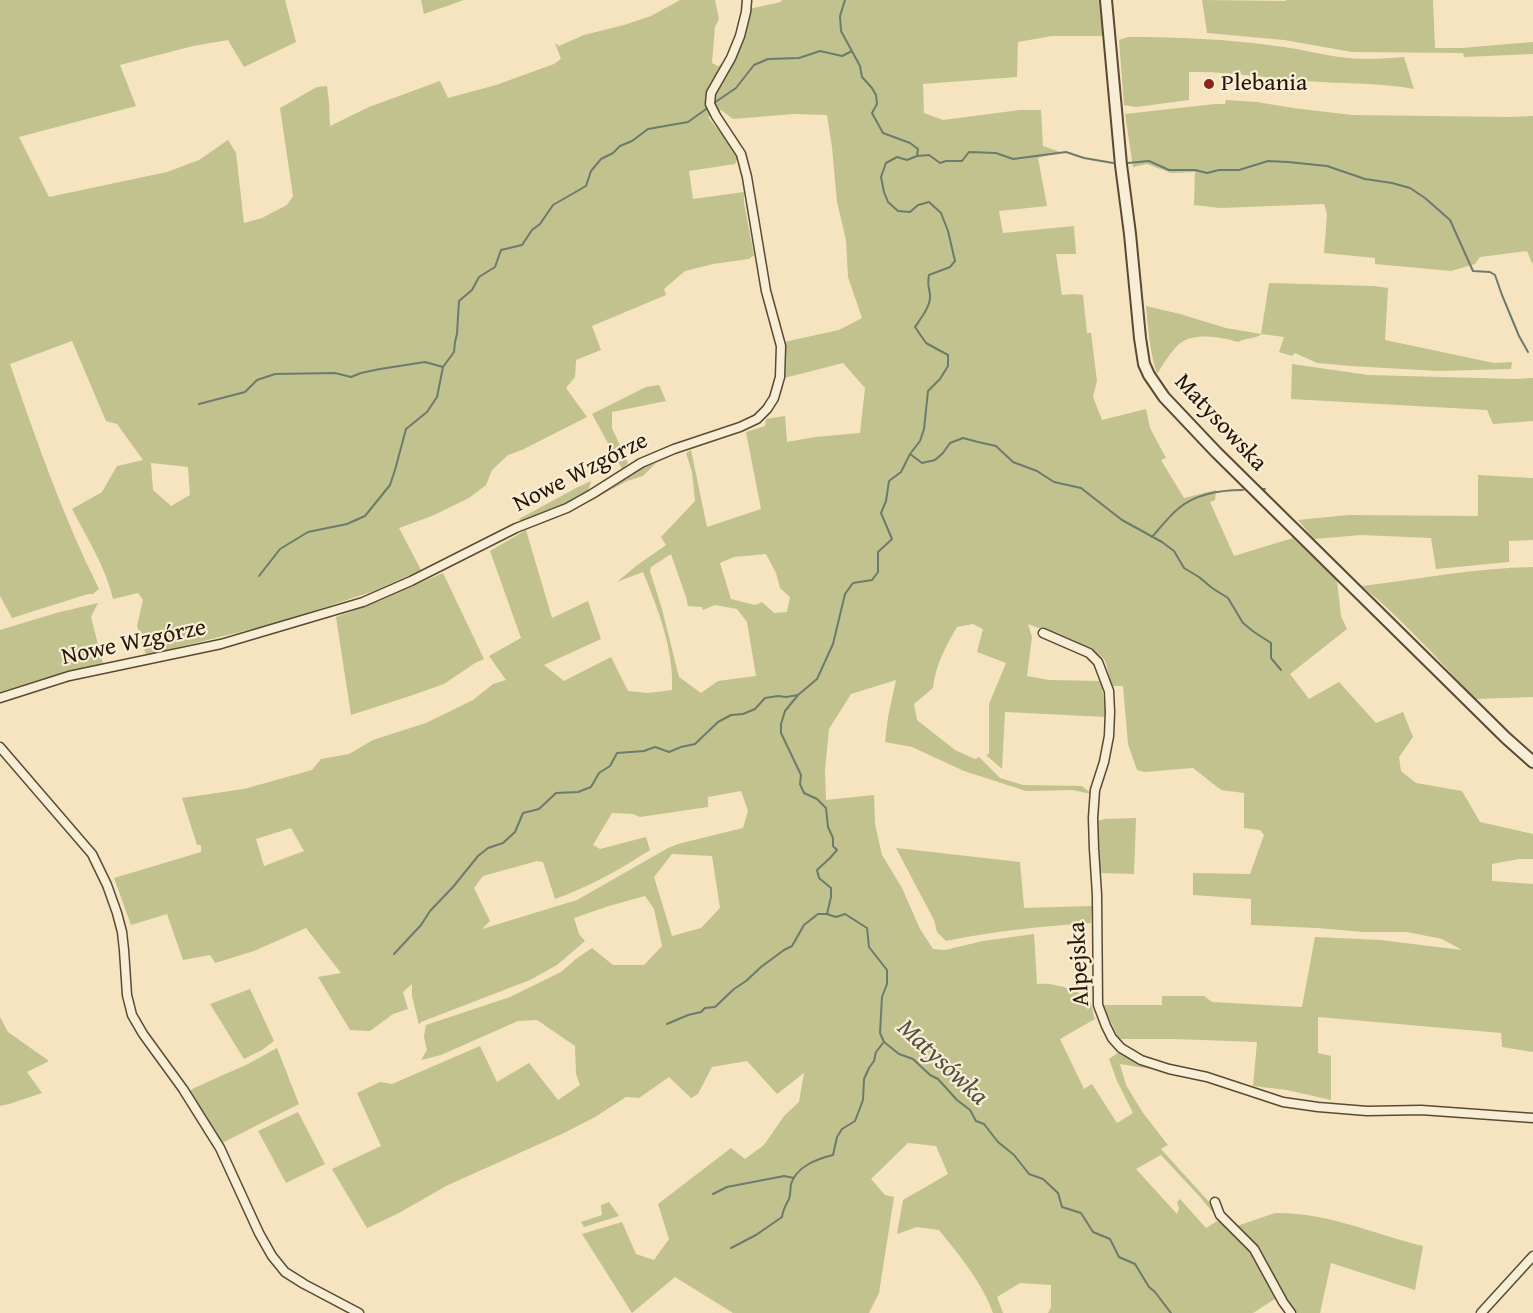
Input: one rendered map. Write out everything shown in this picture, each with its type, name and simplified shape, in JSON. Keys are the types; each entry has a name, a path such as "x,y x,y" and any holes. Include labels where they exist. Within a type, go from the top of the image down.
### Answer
{"street":[{"name":"Nowe Wzgórze","path":"0,698 69,676 221,644 363,602 411,581 516,528 567,508 641,463 674,448 740,427 757,419 767,410 774,398 780,377 781,346 766,291 741,154 710,104 711,93 731,58 740,36 747,0"},
{"name":"Matysowska","path":"1106,0 1141,345 1144,364 1149,375 1164,397 1216,452 1533,762"},
{"name":"Alpejska","path":"1043,633 1089,653 1098,662 1108,691 1109,736 1095,790 1094,818 1098,1005 1112,1038 1121,1048 1141,1060 1207,1077 1283,1102 1367,1111 1421,1110 1533,1118"},
{"path":"0,747 92,854 107,885 119,922 124,950 127,995 132,1015 143,1035 183,1089 220,1148 250,1216 272,1256 285,1272 359,1313"},
{"path":"1215,1202 1220,1215 1254,1249 1291,1313"},
{"path":"1481,1313 1533,1256"}],"green space":[{"path":"0,0 285,0 296,42 244,67 228,40 193,46 120,65 136,106 19,137 49,197 167,172 199,160 228,140 236,153 244,223 262,218 287,205 293,196 280,108 317,87 327,86 330,126 369,107 440,81 448,98 496,85 554,64 561,59 555,43 559,46 584,35 651,16 680,0 715,0 719,19 715,27 712,63 718,66 735,61 746,32 749,9 782,0 1099,0 1103,36 1052,36 1018,42 1017,77 923,84 924,113 943,120 1020,110 1041,110 1043,146 1060,152 1038,158 1047,206 999,211 1003,233 1074,226 1076,254 1056,254 1062,295 1083,295 1087,333 1091,333 1097,381 1093,397 1102,420 1146,409 1150,428 1166,458 1161,460 1184,498 1216,490 1215,500 1210,502 1234,556 1293,538 1337,580 1341,616 1347,629 1290,674 1309,699 1339,682 1376,723 1403,712 1413,737 1399,757 1401,771 1416,783 1462,791 1480,822 1533,834 1533,859 1492,864 1492,881 1533,884 1533,1052 1502,1047 1501,1033 1318,1017 1318,1053 1331,1056 1331,1100 1287,1090 1253,1086 1257,1042 1119,1039 1103,1005 1162,1005 1162,996 1204,996 1212,1002 1302,1007 1315,937 1380,940 1462,950 1442,939 1407,932 1363,932 1251,925 1251,899 1193,895 1193,873 1250,874 1264,835 1260,830 1244,828 1244,793 1221,790 1193,768 1144,772 1137,770 1128,744 1123,686 1111,686 1103,658 1080,644 1028,624 1032,637 1027,676 1049,680 1101,681 1106,717 1005,712 1002,769 986,755 989,754 989,704 1006,663 977,652 983,629 973,624 957,627 939,664 933,688 914,704 917,720 955,750 975,759 979,757 1000,778 1023,785 1082,786 1092,794 1072,790 1026,791 964,771 912,747 885,742 896,680 851,694 829,729 825,770 826,800 874,795 875,824 882,855 902,888 920,929 933,949 945,950 983,941 1034,934 1037,984 1051,984 1067,988 1082,995 1091,1004 1095,1019 1060,1039 1084,1089 1092,1084 1117,1123 1133,1113 1109,1059 1119,1052 1151,1069 1120,1064 1126,1085 1143,1113 1168,1145 1161,1149 1210,1203 1219,1220 1255,1257 1278,1297 1253,1313 1048,1313 1051,1307 1051,1285 1020,1283 997,1297 1003,1313 993,1313 976,1280 939,1230 917,1227 897,1234 903,1200 948,1174 936,1146 908,1143 871,1179 885,1195 894,1197 879,1293 869,1313 733,1313 675,1277 632,1313 582,1234 622,1222 636,1254 654,1260 669,1239 658,1204 731,1148 745,1159 764,1145 784,1116 799,1102 804,1073 777,1094 747,1061 712,1067 698,1094 691,1098 669,1077 639,1098 626,1097 564,1133 446,1186 367,1228 332,1169 381,1146 357,1093 380,1082 392,1084 480,1046 497,1082 529,1063 558,1100 580,1085 576,1074 575,1046 537,1020 518,1021 441,1055 421,1060 427,1050 424,1037 426,1025 510,997 561,972 592,948 613,965 644,965 662,946 654,909 645,896 574,918 579,934 585,941 557,965 530,980 421,1022 419,1025 412,996 412,984 403,992 408,1009 393,1014 370,1031 350,1030 318,977 341,973 306,928 254,951 215,963 210,955 183,960 167,914 131,925 114,878 201,852 201,845 197,845 182,798 244,789 312,770 321,759 349,754 373,740 426,723 473,700 493,684 506,680 489,656 521,638 490,551 526,530 552,618 588,601 601,639 544,665 564,681 611,657 628,691 648,693 672,690 668,645 643,572 617,582 666,545 661,537 695,501 692,472 686,453 691,450 707,527 761,509 746,432 765,426 766,419 785,416 787,442 860,433 865,388 843,363 784,378 784,342 839,330 862,318 848,277 846,240 837,202 827,115 794,114 733,119 721,110 708,117 739,156 735,164 689,171 693,199 744,192 754,255 749,259 685,271 664,289 666,295 592,326 601,350 576,360 575,377 566,388 587,417 508,455 492,470 486,485 469,498 432,516 399,528 421,570 374,591 277,623 146,655 137,626 143,600 138,593 113,599 101,565 72,509 102,492 117,466 143,460 117,424 106,421 72,341 10,364 62,506 99,589 93,594 12,618 0,596","holes":["151,463 188,467 190,495 171,506 153,490","671,554 688,606 702,607 703,610 715,605 737,609 747,622 756,676 718,681 701,693 679,677 650,571 651,567","766,554 776,573 780,588 790,597 787,612 774,613 762,602 755,605 731,599 720,563 734,557","741,791 748,811 743,828 678,844 577,900 482,929 490,921 474,888 483,876 537,861 543,862 555,899 604,878 650,850 646,837 600,849 593,845 612,813 633,814 640,817 708,807 708,797","291,828 304,851 264,866 256,839","672,854 712,856 720,908 701,928 672,936 654,877","1161,1155 1219,1220 1206,1228 1180,1199 1177,1202 1179,1209 1177,1214 1136,1169"]},
{"path":"421,0 464,0 424,14"},
{"path":"1202,0 1433,0 1435,48 1533,42 1533,54 1464,57 1463,53 1352,52 1284,40 1207,33"},
{"path":"1128,37 1239,42 1355,59 1404,57 1414,89 1189,72 1189,100 1136,107 1124,105 1119,40"},
{"path":"1226,100 1352,115 1533,116 1533,265 1527,251 1480,257 1475,264 1451,271 1375,264 1375,258 1324,253 1327,214 1324,204 1220,208 1194,205 1195,172 1171,173 1147,164 1133,167 1125,114 1225,104"},
{"path":"1269,283 1388,288 1385,340 1494,363 1512,362 1511,369 1438,371 1317,363 1295,353 1292,356 1279,352 1284,337 1262,334 1238,342 1206,336 1190,338 1174,349 1157,374 1151,349 1146,306 1226,328 1261,334"},
{"path":"1292,364 1368,375 1533,378 1533,421 1493,424 1487,410 1291,399"},
{"path":"659,385 666,401 612,412 612,428 628,463 622,469 592,414 646,387"},
{"path":"656,463 643,476 627,481 590,501 629,474"},
{"path":"1478,475 1533,478 1533,540 1509,541 1509,562 1436,569 1431,538 1361,535 1314,539 1298,520 1348,515 1478,516"},
{"path":"591,481 588,491 570,503 522,522 519,519 576,488"},
{"path":"1533,567 1533,697 1475,699 1406,626 1362,586 1469,572"},
{"path":"443,573 484,659 444,684 351,715 336,617"},
{"path":"98,603 91,617 103,664 0,695 0,630"},
{"path":"1136,818 1134,874 1099,873 1097,821"},
{"path":"896,848 1020,862 1024,908 1092,906 1091,923 1018,929 946,941 937,932 934,920"},
{"path":"250,989 274,1041 244,1059 210,1004"},
{"path":"0,1017 8,1032 49,1061 27,1072 42,1093 0,1106"},
{"path":"277,1048 299,1104 222,1143 190,1091"},
{"path":"298,1112 325,1164 286,1183 258,1131"},
{"path":"609,1202 619,1216 584,1227 581,1222 602,1215 601,1205"},
{"path":"1275,1213 1331,1220 1423,1246 1415,1290 1331,1263 1320,1313 1295,1313 1256,1246 1234,1227"}],"waterway":[{"name":"Matysówka","path":"845,0 840,16 841,31 860,66 862,77 876,95 877,104 872,113 883,133 910,143 918,149 917,156 907,160 897,157 886,163 881,177 888,202 898,211 910,212 918,205 929,202 941,213 948,231 955,261 950,267 929,275 929,303 915,327 926,343 948,355 948,366 940,379 928,391 924,429 920,441 901,472 889,481 886,501 881,513 892,539 878,552 878,572 872,580 853,583 845,594 833,644 817,679 798,695 785,711 781,733 801,775 800,784 804,793 817,799 826,808 828,827 833,838 833,846 837,850 817,870 819,878 831,888 827,914 836,917 845,914 867,928 869,947 887,970 887,984 882,997 880,1033 884,1042 899,1054 913,1059 930,1075 938,1079 957,1100 970,1110 976,1121 984,1124 998,1142 1014,1155 1029,1174 1043,1179 1058,1193 1062,1207 1081,1213 1093,1232 1110,1239 1119,1257 1135,1264 1149,1287 1171,1313"},
{"path":"714,103 736,88 754,65 768,59 799,58 820,51 842,56 852,51"},
{"path":"259,576 280,549 308,532 347,524 365,516 390,485 406,429 427,412 437,397 443,367 454,352 459,301 472,290 479,277 495,267 501,250 522,245 553,205 586,186 591,171 601,159 648,129 688,122 709,107"},
{"path":"917,156 929,155 940,163 962,161 969,152 996,153 1013,159 1066,152 1113,163"},
{"path":"1128,163 1149,161 1169,170 1195,170 1207,173 1219,170 1239,170 1268,161 1288,162 1327,166 1365,179 1410,188 1450,220 1473,271 1490,272 1495,275 1519,336 1528,352"},
{"path":"199,404 245,392 257,380 275,374 335,373 351,377 380,369 425,362 443,367"},
{"path":"910,454 922,463 935,460 950,443 963,438 996,446 1013,462 1037,471 1054,482 1081,488 1122,520 1162,542 1174,551 1184,568 1228,598 1243,623 1271,643 1271,658 1281,670"},
{"path":"1152,537 1168,518 1186,503 1218,492 1243,490"},
{"path":"394,954 478,856 488,848 503,843 515,832 523,813 539,809 556,793 578,792 591,787 599,773 610,766 617,753 644,751 655,747 669,752 695,744 718,722 731,715 743,714 755,709 765,698 798,695"},
{"path":"667,1024 701,1012 705,1008 715,1007 761,967 792,946 804,925 818,914 827,914"},
{"path":"731,1248 756,1235 782,1217 790,1197 791,1184 798,1172 814,1161 833,1155 837,1137 842,1129 855,1121 863,1100 864,1079 874,1061 876,1052 883,1043"},
{"path":"713,1194 727,1187 784,1176 794,1178"}],"place":[{"name":"Plebania","path":"1209,84"}]}
